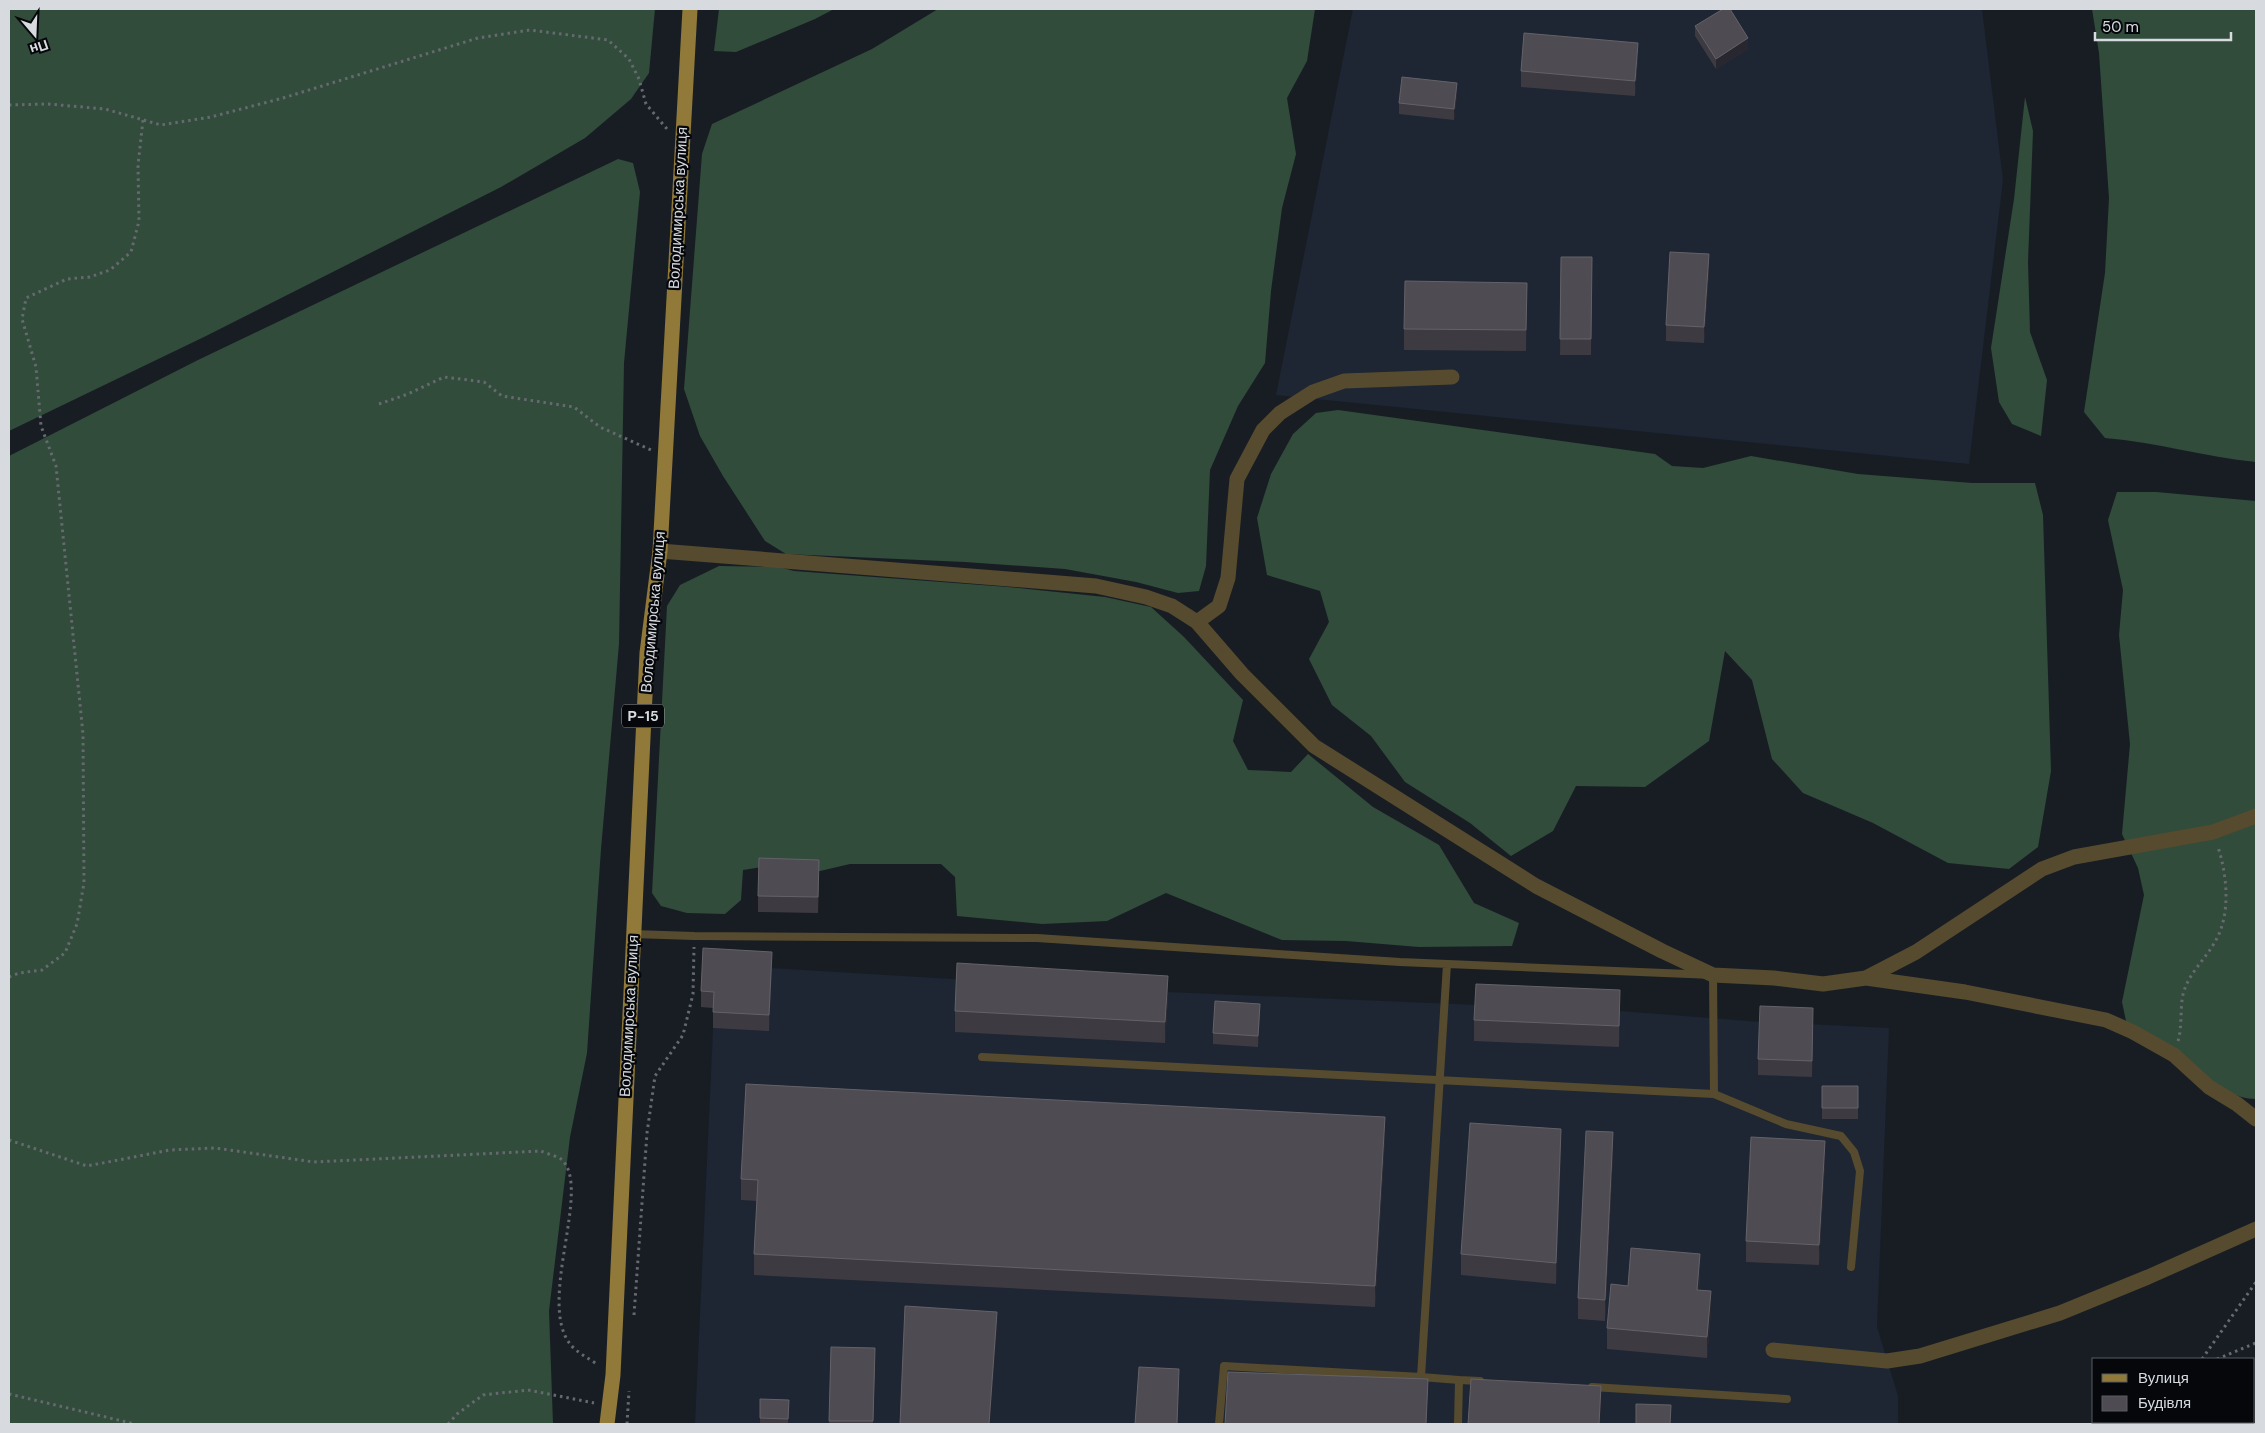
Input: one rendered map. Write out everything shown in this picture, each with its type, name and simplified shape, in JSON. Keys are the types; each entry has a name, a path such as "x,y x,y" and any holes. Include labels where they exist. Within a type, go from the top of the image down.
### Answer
{"main road":[{"name":"Володимирська вулиця","path":"607,1424 613,1375 647,653 660,551 690,9"}],"street":[{"path":"1197,622 1219,606 1228,578 1237,479 1263,430 1280,413 1312,392 1344,381 1452,377"},
{"path":"660,551 1096,586 1146,597 1172,606 1197,622 1242,674 1314,746 1536,886 1662,952 1713,975 1774,978 1822,984 1866,978 1965,992 2106,1020 2133,1032 2174,1055 2209,1087 2237,1104 2256,1119"},
{"path":"1866,978 1916,952 2042,869 2074,858 2213,832 2256,816"},
{"path":"1773,1350 1887,1361 1920,1356 2060,1313 2148,1277 2256,1229"}],"lane":[{"path":"633,934 1037,938 1447,964 1713,975 1714,1094"},
{"path":"1420,1377 1447,964"},
{"path":"982,1057 1714,1094 1786,1124 1841,1136 1854,1152 1860,1171 1851,1267"},
{"path":"1219,1424 1224,1366 1489,1381"},
{"path":"1458,1424 1459,1380"},
{"path":"1578,1386 1787,1398"}],"path":[{"path":"9,105 48,104 104,109 161,125 211,117 300,93 478,38 530,30 608,40 629,59 651,112 682,144"},
{"path":"9,976 18,972 42,970 65,953 77,924 84,883 84,734 56,466 41,426 36,367 22,319 26,298 67,279 90,276 110,270 131,252 139,221 138,165 143,120"},
{"path":"379,404 444,378 484,382 502,396 574,408 600,427 665,456"},
{"path":"2174,1055 2182,1030 2183,990 2195,968 2216,940 2224,918 2226,876 2213,832"},
{"path":"634,1323 647,1133 655,1076 683,1035 693,994 694,936"},
{"path":"9,1140 87,1166 170,1150 215,1148 314,1162 541,1151 562,1160 572,1180 560,1282 560,1319 570,1344 613,1375"},
{"path":"2203,1358 2256,1282"},
{"path":"2219,1358 2256,1343"},
{"path":"628,1424 630,1388"},
{"path":"448,1424 457,1414 483,1395 528,1390 609,1406"},
{"path":"9,1394 134,1424"}],"shaded area":[{"path":"1353,9 1982,9 2003,180 1969,464 1276,395"},
{"path":"703,964 1167,992 1620,1011 1760,1022 1889,1028 1877,1327 1898,1396 1898,1424 695,1424 714,1008 701,1007"}],"green space":[{"path":"9,9 655,9 649,73 631,99 585,138 501,187 206,336 9,431"},
{"path":"719,9 834,9 815,19 736,52 714,51"},
{"path":"938,9 1315,9 1307,61 1287,98 1296,154 1282,208 1271,291 1265,363 1238,406 1210,470 1206,566 1199,591 1178,593 1136,582 1065,569 965,562 786,554 765,541 700,436 684,389 702,154 712,124 872,49"},
{"path":"2092,9 2256,9 2256,462 2105,438 2084,412 2105,273 2109,198 2099,53"},
{"path":"2025,97 2033,131 2028,262 2030,332 2047,380 2041,436 2012,424 1999,402 1991,348 2014,199"},
{"path":"618,159 633,163 640,192 624,363 619,644 601,849 587,1053 570,1137 549,1311 553,1424 9,1424 9,456 198,360"},
{"path":"1338,410 1655,454 1672,466 1703,468 1751,456 1858,474 1972,483 2035,483 2043,515 2051,771 2038,847 2009,869 1948,863 1873,823 1803,793 1772,759 1752,680 1725,651 1709,741 1645,787 1576,786 1553,831 1511,856 1470,823 1405,782 1371,736 1332,705 1309,659 1329,622 1320,591 1267,575 1257,518 1271,474 1293,434 1316,413"},
{"path":"2117,492 2156,492 2256,501 2256,1099 2241,1097 2207,1081 2126,1021 2122,1002 2144,895 2138,868 2122,834 2130,744 2119,635 2123,590 2108,520"},
{"path":"719,566 779,567 794,571 1008,587 1105,597 1151,607 1184,637 1243,700 1233,741 1248,770 1291,772 1308,754 1373,807 1439,845 1474,903 1519,923 1512,946 1419,947 1346,941 1282,940 1166,893 1107,921 1042,924 957,916 955,877 941,864 850,864 820,871 762,867 743,870 741,900 725,914 687,913 661,906 652,893 667,606 680,585"}],"building":[{"path":"1723,9 1730,9 1748,38 1716,59 1695,26"},
{"path":"1524,33 1638,43 1635,81 1521,71"},
{"path":"1402,77 1457,83 1454,109 1399,103"},
{"path":"1670,252 1709,254 1704,327 1666,325"},
{"path":"1561,257 1592,257 1591,339 1560,339"},
{"path":"1405,281 1527,283 1526,330 1404,329"},
{"path":"759,858 819,860 818,897 758,896"},
{"path":"703,948 772,952 769,1015 713,1012 714,992 701,991"},
{"path":"957,963 1168,976 1165,1022 955,1011"},
{"path":"1476,984 1620,990 1619,1026 1474,1020"},
{"path":"1215,1001 1260,1004 1258,1036 1213,1033"},
{"path":"1760,1006 1813,1008 1812,1061 1758,1059"},
{"path":"746,1084 1385,1117 1375,1286 754,1254 758,1180 741,1179"},
{"path":"1822,1086 1858,1086 1858,1108 1822,1108"},
{"path":"1470,1123 1561,1129 1556,1263 1461,1254"},
{"path":"1586,1131 1613,1132 1605,1300 1578,1298"},
{"path":"1751,1137 1825,1141 1819,1245 1746,1241"},
{"path":"1631,1248 1700,1254 1697,1290 1711,1291 1707,1337 1607,1328 1611,1284 1628,1286"},
{"path":"905,1306 997,1312 989,1424 900,1424"},
{"path":"831,1347 875,1348 873,1421 829,1421"},
{"path":"1139,1367 1179,1369 1177,1424 1135,1424"},
{"path":"1228,1372 1428,1379 1426,1424 1225,1424"},
{"path":"1471,1379 1601,1386 1599,1424 1468,1424"},
{"path":"760,1399 789,1400 788,1419 760,1418"},
{"path":"1636,1404 1671,1405 1670,1424 1636,1424"}]}
